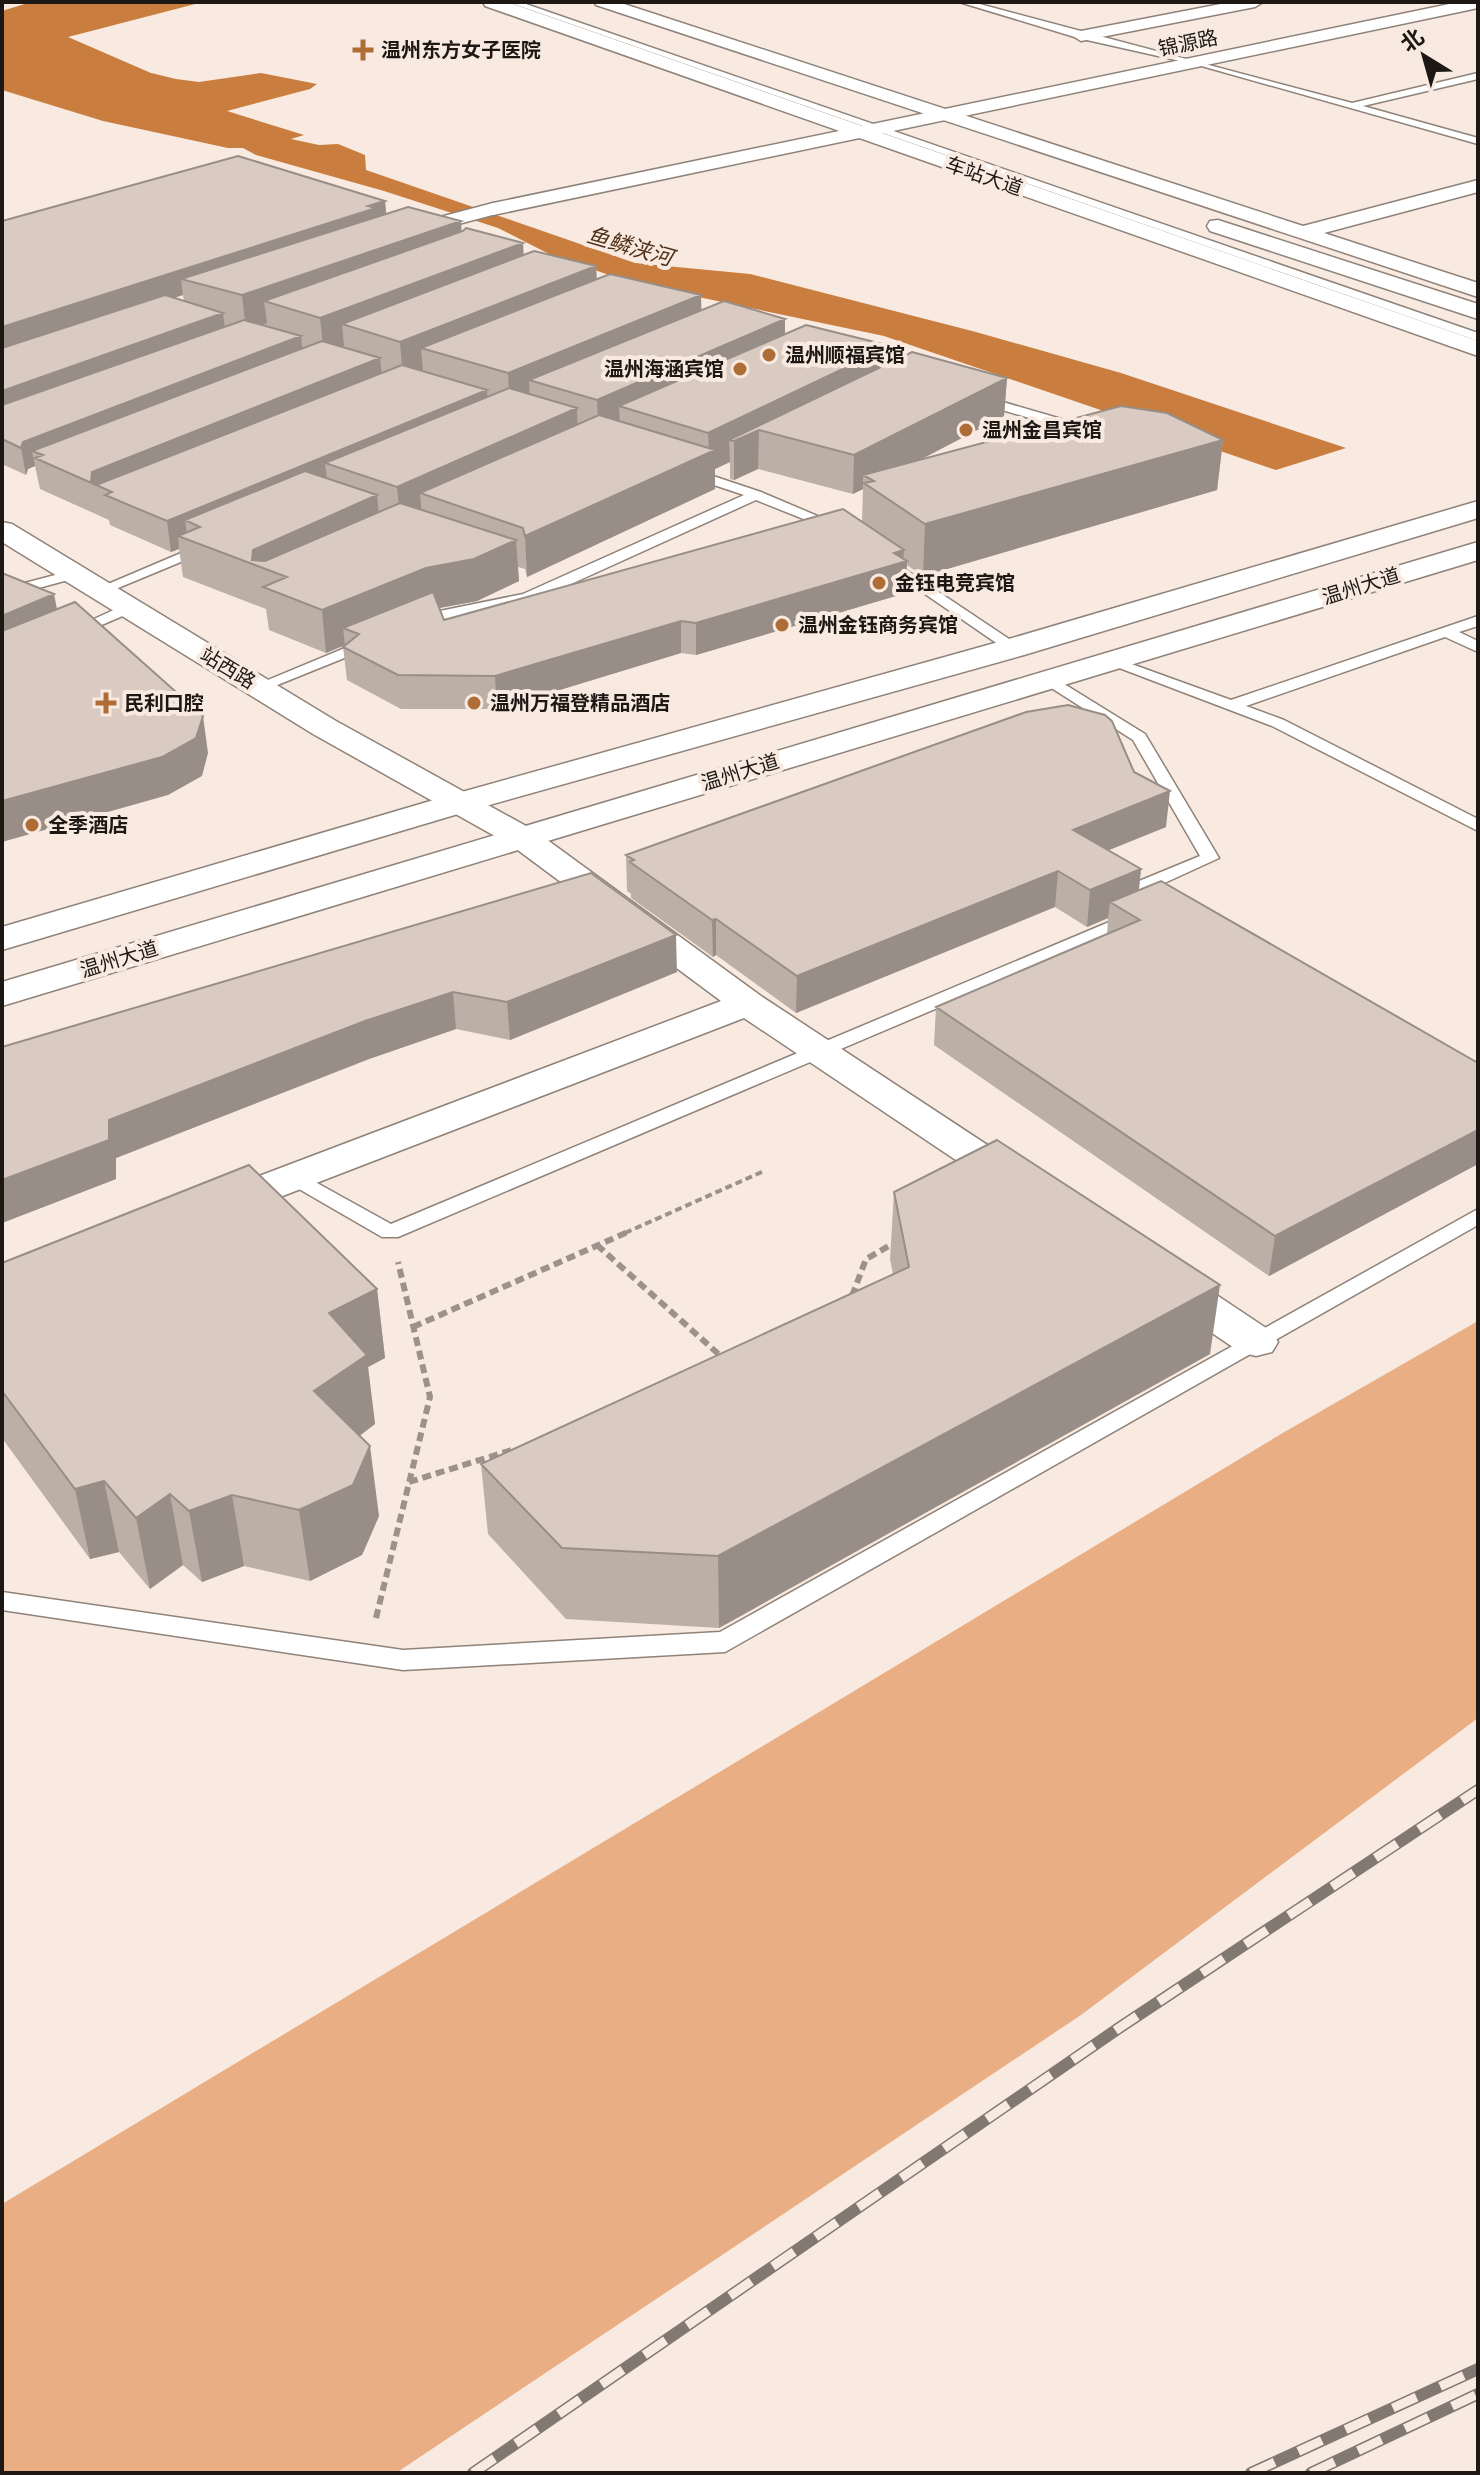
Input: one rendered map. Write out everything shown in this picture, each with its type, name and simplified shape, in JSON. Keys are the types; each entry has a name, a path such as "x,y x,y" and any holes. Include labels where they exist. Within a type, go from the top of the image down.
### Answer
{"main road":[{"name":"车站大道","path":"491,2 1478,312"},
{"name":"车站大道","path":"549,2 1478,349"},
{"name":"锦源路","path":"493,209 1476,3"},
{"name":"温州大道","path":"2,939 456,804 1013,648 1478,509"},
{"name":"站西路","path":"2,530 456,804 523,838"},
{"name":"温州大道","path":"2,994 1478,551"}],"street":[{"path":"602,2 1478,290"},
{"path":"1081,36 1255,2"},
{"path":"1303,232 1478,186"},
{"path":"383,239 442,220 493,209"},
{"path":"523,838 748,1004 1047,1203"},
{"path":"175,1222 748,1004"},
{"path":"1139,1263 1256,1342"}],"lane":[{"path":"512,2 1478,325"},
{"path":"528,2 1478,337"},
{"path":"963,2 1081,36 1200,63 1478,141"},
{"path":"1353,105 1478,76"},
{"path":"970,397 1070,426 1055,432"},
{"path":"670,467 845,527 807,534"},
{"path":"711,479 724,473"},
{"path":"526,598 756,495"},
{"path":"101,590 226,538"},
{"path":"874,552 1013,648"},
{"path":"2,594 74,574"},
{"path":"259,687 435,616 600,583"},
{"path":"58,639 129,608"},
{"path":"1233,705 1478,621"},
{"path":"1446,632 1478,647"},
{"path":"1109,661 1278,723 1478,826"},
{"path":"291,1178 390,1232 1160,906 1133,890 1210,858 1139,737 1048,679"},
{"path":"2,1601 403,1660 725,1642 1478,1216"}],"path":[{"path":"413,1327 764,1171"},
{"path":"367,1654 430,1397 390,1232"},
{"path":"850,1301 866,1259 905,1236"},
{"path":"597,1245 730,1364"},
{"path":"409,1482 527,1445"}],"shaded area":[{"path":"31,2 203,2 68,37 151,73 176,79 199,82 261,73 317,84 310,89 227,111 304,135 291,139 319,145 338,144 365,155 366,170 635,263 750,274 976,332 1121,373 1346,448 1276,470 884,336 636,284 553,256 498,228 384,191 256,155 243,148 228,148 103,121 2,90 2,11"},
{"path":"1478,1321 1478,1718 1081,2015 396,2473 2,2473 2,2204 1281,1434"}],"building":[{"path":"238,156 385,201 368,206 376,208 2,327 2,221"},
{"path":"408,207 461,221 242,295 181,279"},
{"path":"466,228 523,243 320,318 264,301 463,231"},
{"path":"534,251 596,266 400,342 342,324"},
{"path":"610,274 701,295 508,373 421,348"},
{"path":"165,295 223,313 2,391 2,348"},
{"path":"724,301 785,319 597,400 529,380"},
{"path":"244,320 301,336 23,442 21,448 2,439 2,405"},
{"path":"806,325 891,346 708,433 619,406"},
{"path":"322,341 380,358 92,472 91,482 99,484 402,365 487,390 167,521 105,495 112,492 35,458 43,455 32,451"},
{"path":"912,352 1007,378 854,455 759,430 734,441 729,440"},
{"path":"509,388 577,408 397,487 325,463"},
{"path":"1121,406 1167,413 1223,440 925,524 864,483 874,481 863,475"},
{"path":"599,415 715,450 525,536 523,528 420,493"},
{"path":"305,471 377,495 253,550 252,560 265,561 400,503 516,540 474,559 426,568 322,610 263,587 287,577 178,536 200,527 185,520"},
{"path":"843,509 904,550 894,553 907,561 696,623 681,621 495,676 398,675 343,647 359,634 343,628 433,592 444,620"},
{"path":"2,573 54,594 2,616"},
{"path":"75,602 203,716 196,738 162,757 2,801 2,631"},
{"path":"1068,705 1105,715 1112,721 1134,772 1170,791 1073,830 1141,869 1090,890 1058,871 797,976 630,862 634,860 626,855 1026,712"},
{"path":"591,873 676,935 507,1002 453,992 365,1021 109,1120 109,1140 2,1180 2,1047"},
{"path":"1161,881 1478,1063 1478,1130 1275,1236 936,1007 1140,920 1110,902"},
{"path":"997,1140 1220,1285 718,1556 562,1548 481,1464 909,1267 894,1192"},
{"path":"249,1165 377,1289 329,1313 367,1355 314,1391 370,1446 353,1485 299,1510 232,1495 189,1511 170,1494 136,1518 104,1481 75,1489 2,1391 2,1263"}],"railway":[{"path":"473,2473 1119,2028 1478,1790"},
{"path":"1251,2473 1478,2369"},
{"path":"1311,2473 1478,2394"}],"place":[{"name":"温州东方女子医院","path":"363,50"},
{"name":"温州顺福宾馆","path":"769,355"},
{"name":"温州海涵宾馆","path":"740,369"},
{"name":"温州金昌宾馆","path":"966,430"},
{"name":"金钰电竞宾馆","path":"879,583"},
{"name":"温州金钰商务宾馆","path":"782,625"},
{"name":"民利口腔","path":"106,703"},
{"name":"温州万福登精品酒店","path":"474,703"},
{"name":"全季酒店","path":"32,825"}],"water label":[{"name":"鱼鳞浃河","path":"630,246"}]}
